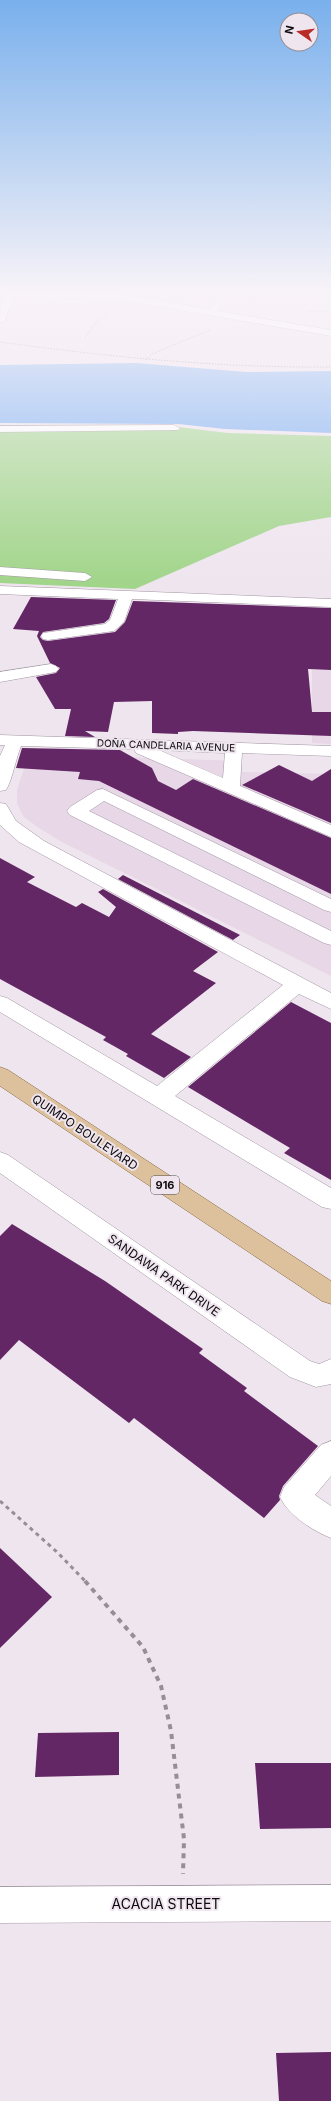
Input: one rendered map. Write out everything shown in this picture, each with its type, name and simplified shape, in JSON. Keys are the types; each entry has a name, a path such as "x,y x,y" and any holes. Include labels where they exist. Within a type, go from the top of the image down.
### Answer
{"main road":[{"name":"QUIMPO BOULEVARD","path":"0,1075 331,1294"}],"street":[{"path":"0,429 174,428"},
{"path":"0,571 84,577"},
{"path":"0,590 331,603"},
{"path":"48,636 109,628 117,622 126,595"},
{"path":"0,677 51,669"},
{"path":"0,786 6,762 8,740"},
{"name":"DOÑA CANDELARIA AVENUE","path":"8,740 324,750"},
{"path":"132,744 331,832"},
{"path":"232,788 234,747"},
{"path":"324,750 331,764"},
{"path":"331,906 103,794 76,812 331,939"},
{"path":"0,808 2,815 10,825 37,845 331,1002"},
{"path":"158,1098 298,984"},
{"path":"0,1003 331,1200"},
{"name":"SANDAWA PARK DRIVE","path":"0,1161 300,1369 316,1376 324,1376 331,1372"},
{"path":"331,1454 295,1497 331,1524"},
{"name":"ACACIA STREET","path":"0,1905 181,1902 331,1902"}],"path":[{"path":"0,1501 57,1552 102,1597 143,1647 162,1686 171,1732 184,1839 181,1902"}],"shaded area":[{"path":"312,670 331,670 331,744 312,743"},
{"path":"29,754 242,761 242,772 331,774 331,976 58,840 36,826 23,816 17,803 17,790"}],"green space":[{"path":"0,425 170,426 228,433 331,436 331,517 279,526 135,589 0,583"}],"water":[{"path":"0,388 331,388 331,433 225,429 178,424 0,423"}],"building":[{"path":"31,597 116,600 109,619 104,623 43,632 40,637 43,640 48,641 115,632 125,622 133,601 331,608 331,670 308,669 312,712 331,712 331,736 193,731 178,732 178,734 152,733 152,701 114,702 108,732 85,731 95,737 65,736 71,709 55,709 36,677 56,673 60,668 50,663 37,636 39,631 13,629"},
{"path":"22,748 120,750 152,768 158,781 176,790 193,779 331,838 331,894 99,781 78,779 80,772 16,768"},
{"path":"279,765 312,781 331,769 331,823 242,785"},
{"path":"0,858 35,877 27,882 76,907 82,903 109,917 116,907 98,892 103,889 218,952 193,971 216,983 151,1034 191,1057 164,1078 126,1056 128,1054 103,1040 106,1037 0,979"},
{"path":"123,875 240,935 233,940 118,879"},
{"path":"291,1002 331,1023 331,1180 284,1153 290,1148 188,1087"},
{"path":"12,1224 105,1281 203,1349 199,1353 247,1388 244,1391 318,1446 283,1486 279,1496 280,1500 264,1518 134,1418 129,1423 19,1340 0,1360 0,1236"},
{"path":"0,1548 52,1597 0,1648"},
{"path":"119,1732 119,1775 35,1777 38,1733"},
{"path":"255,1763 331,1763 331,1828 260,1829"},
{"path":"331,2052 331,2101 279,2101 276,2053"}]}
